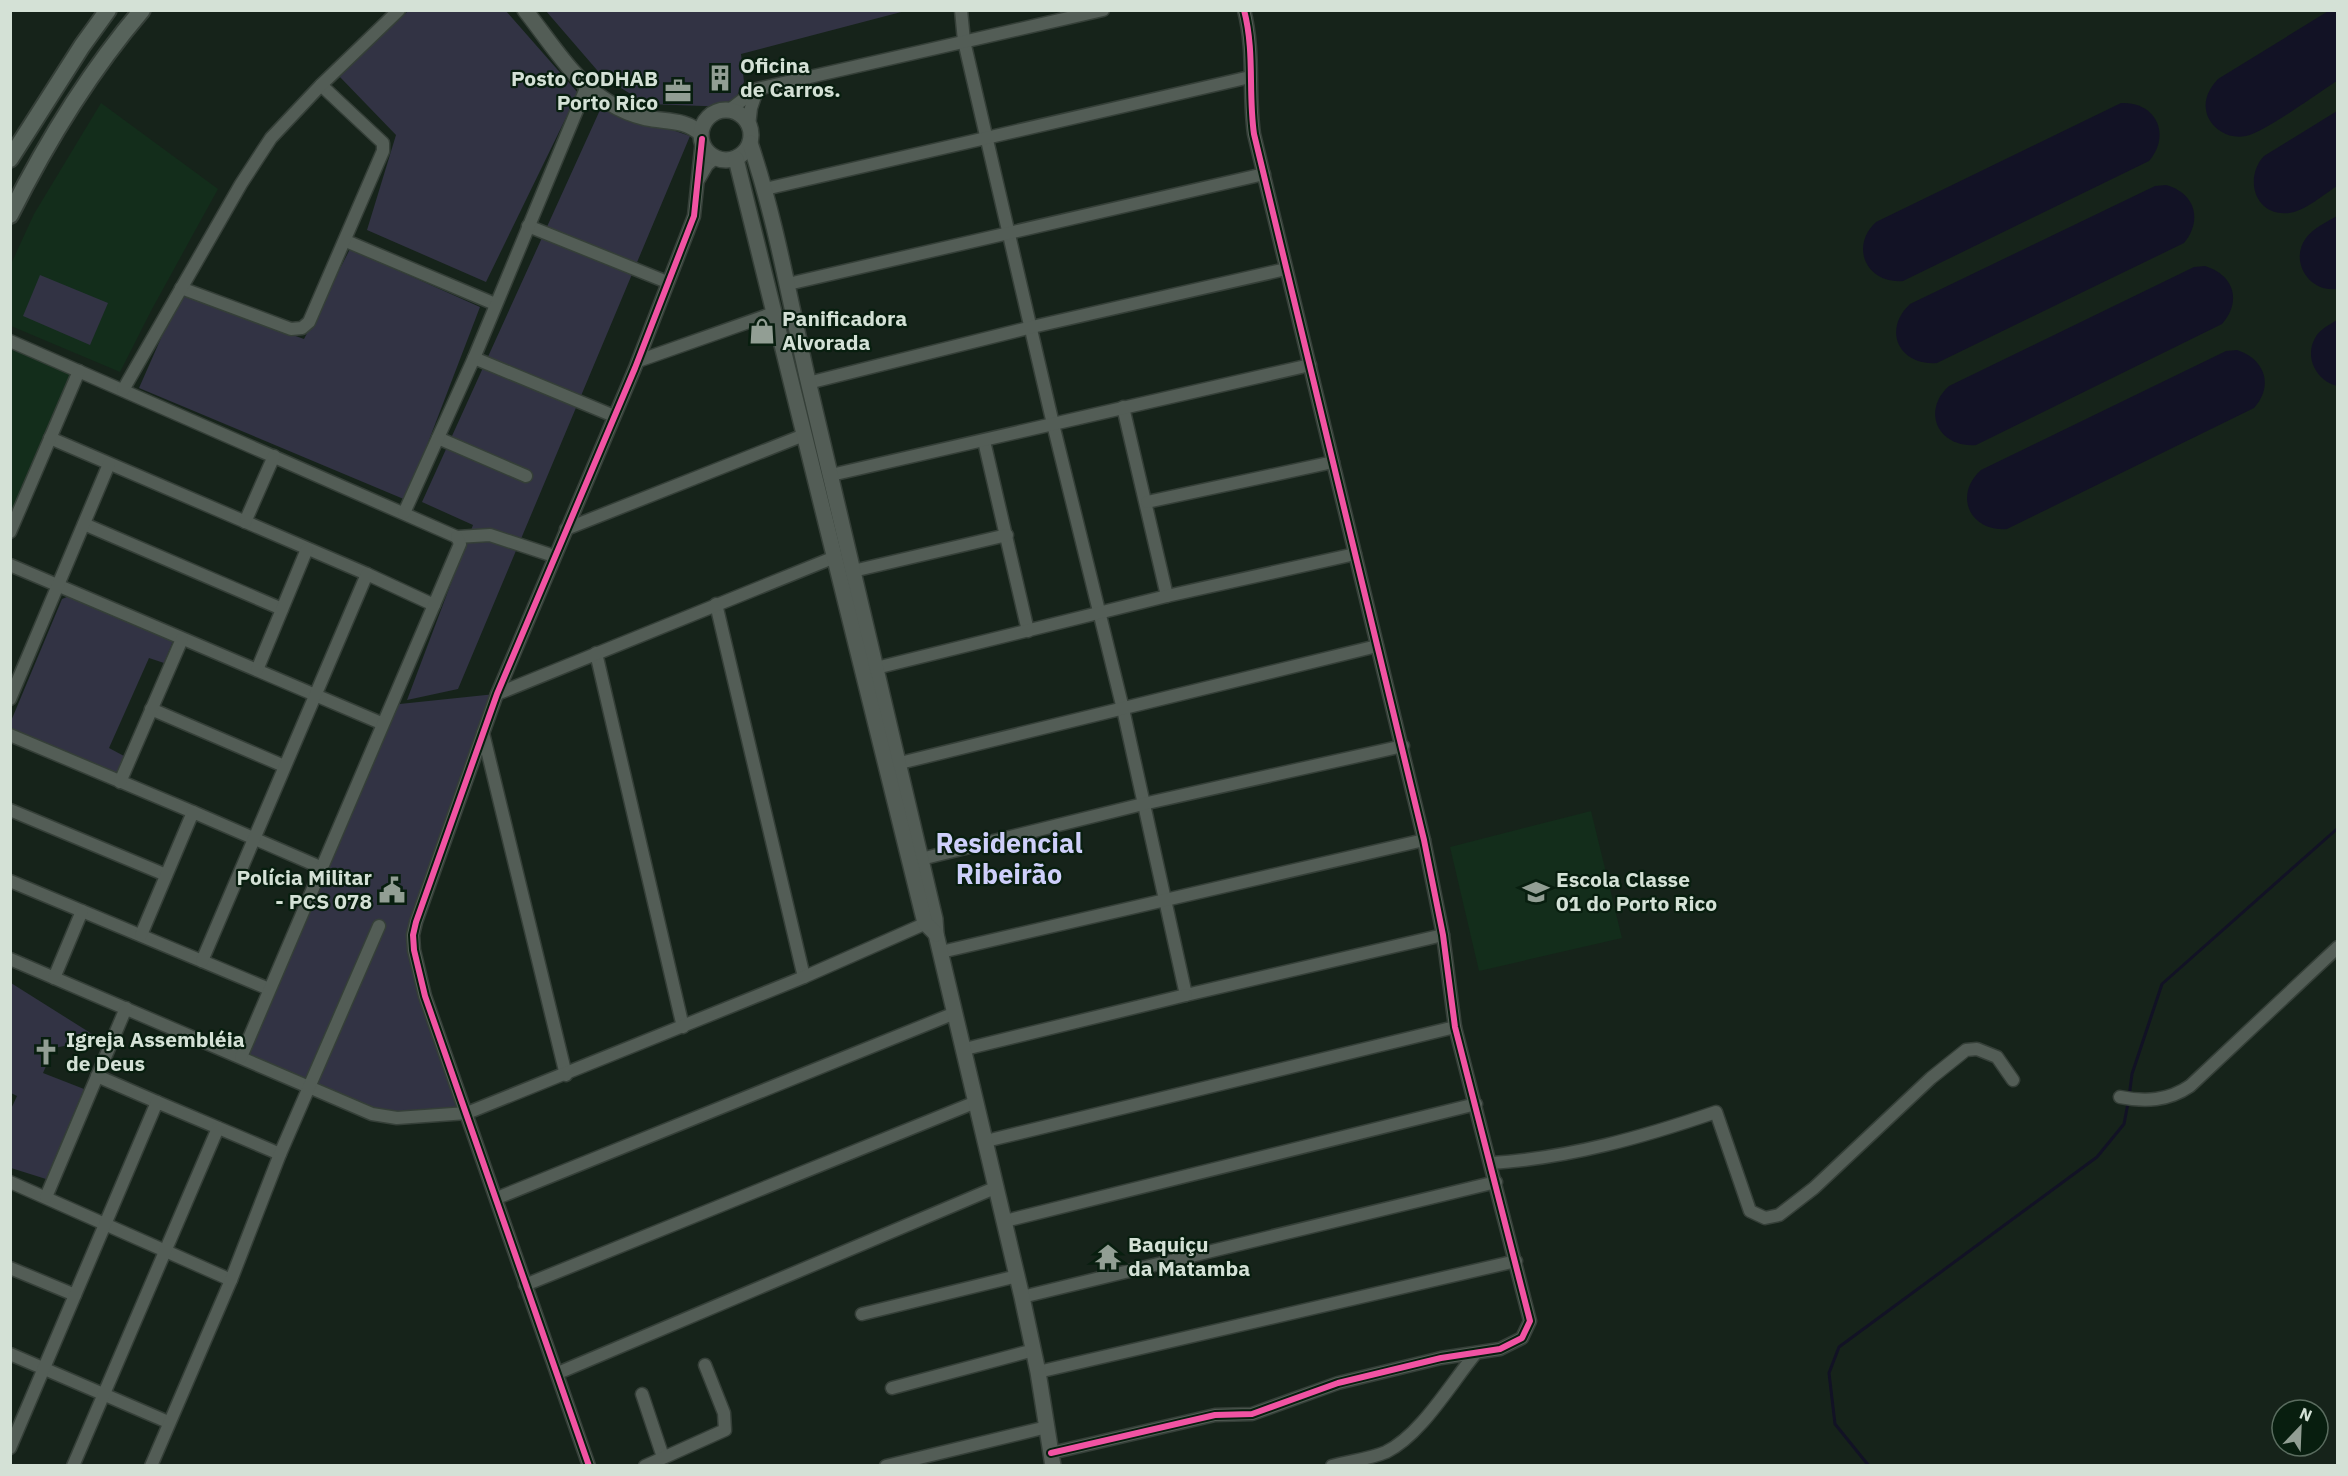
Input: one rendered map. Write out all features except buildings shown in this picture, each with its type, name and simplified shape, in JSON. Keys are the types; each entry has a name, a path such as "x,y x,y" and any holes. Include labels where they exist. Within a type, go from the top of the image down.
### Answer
{"main road":[{"path":"10,159 82,46 108,10"},
{"path":"10,215 61,125 110,51 142,10"}],"street":[{"path":"123,390 241,184 271,138 321,85 399,10"},
{"path":"525,10 587,86 609,103 645,118 659,119 710,117 728,111 757,89 1103,10"},
{"path":"961,10 964,41 989,139 1053,424 1123,709 1186,995"},
{"path":"736,159 835,557 964,1049 1034,1350 1052,1459 1215,1415 1252,1414 1338,1383 1441,1358 1513,1344 1528,1330 1530,1311 1455,1027 1443,935 1403,746 1286,269 1251,115 1252,53 1244,10"},
{"path":"765,189 1250,77"},
{"path":"181,288 291,329 302,328 309,322 383,151 383,143 321,85"},
{"path":"404,513 474,358 587,86"},
{"path":"757,89 751,108 750,144 765,189 788,284 808,383 900,763 921,860 932,925"},
{"path":"728,111 745,119 750,126"},
{"path":"589,1466 425,996 413,935 497,694 638,362 666,282 693,216 698,180 697,166 702,137 710,117"},
{"path":"659,119 694,127 715,158"},
{"path":"698,180 707,165 715,158 736,159 750,144"},
{"path":"788,284 1009,231 1264,174"},
{"path":"528,226 666,282"},
{"path":"346,241 495,304"},
{"path":"808,383 1032,327 1286,269"},
{"path":"638,362 774,313"},
{"path":"10,341 458,537 490,535 554,556"},
{"path":"474,358 614,416"},
{"path":"831,475 984,441 1123,406 1310,365"},
{"path":"10,532 79,371"},
{"path":"1123,406 1167,596"},
{"path":"566,529 804,435"},
{"path":"50,438 434,605"},
{"path":"438,438 526,476"},
{"path":"984,441 1028,631"},
{"path":"246,522 274,456"},
{"path":"1147,502 1333,462"},
{"path":"10,699 109,464"},
{"path":"84,524 282,609"},
{"path":"854,571 1007,535"},
{"path":"241,1057 381,723 460,544 458,537"},
{"path":"257,670 307,549"},
{"path":"876,668 1100,615 1167,596 1355,554"},
{"path":"497,694 835,557"},
{"path":"10,566 381,723"},
{"path":"202,961 367,574"},
{"path":"716,604 804,977"},
{"path":"120,782 182,639"},
{"path":"900,763 1377,646"},
{"path":"596,652 683,1027"},
{"path":"151,709 285,766"},
{"path":"483,733 566,1075"},
{"path":"10,735 320,867"},
{"path":"921,860 1143,804 1403,746"},
{"path":"10,810 166,875"},
{"path":"141,936 193,812"},
{"path":"940,952 1424,840"},
{"path":"10,881 269,989"},
{"path":"54,978 82,910"},
{"path":"10,959 372,1114 389,1117 428,1117 467,1113 566,1075 932,925"},
{"path":"151,1466 231,1280 280,1154 379,926"},
{"path":"964,1049 1443,935"},
{"path":"2120,1097 2140,1101 2169,1097 2190,1086 2337,947"},
{"path":"46,1197 126,1008"},
{"path":"497,1198 955,1013"},
{"path":"986,1141 1455,1027"},
{"path":"1492,1163 1526,1161 1586,1150 1662,1131 1716,1112 1750,1211 1759,1217 1772,1218 1814,1188 1931,1078 1966,1050 1986,1051 1997,1057 2013,1080"},
{"path":"97,1076 280,1154"},
{"path":"10,1448 157,1101"},
{"path":"525,1284 976,1102"},
{"path":"1005,1221 1476,1104"},
{"path":"73,1466 218,1128"},
{"path":"10,1182 166,1249 231,1280"},
{"path":"1022,1297 1496,1182"},
{"path":"558,1373 997,1187"},
{"path":"1038,1372 1516,1261"},
{"path":"10,1268 75,1295"},
{"path":"862,1314 1017,1276"},
{"path":"892,1388 1034,1350"},
{"path":"1332,1466 1385,1453 1400,1443 1429,1412 1476,1353"},
{"path":"10,1354 168,1422"},
{"path":"645,1466 725,1430 724,1413 705,1365"},
{"path":"642,1394 663,1457"},
{"path":"886,1466 1047,1427"}],"shaded area":[{"path":"2330,10 2337,11 2337,81 2255,133 2240,137 2224,133 2215,127 2206,112 2206,101 2211,87 2218,79"},
{"path":"408,11 506,11 578,93 486,282 367,230 396,135 339,76"},
{"path":"546,11 905,11 741,54 744,82 731,107 647,104 603,77"},
{"path":"101,103 218,189 120,372 11,326 11,264 34,214"},
{"path":"2121,103 2143,107 2156,121 2159,140 2156,151 2149,161 1903,281 1880,277 1866,262 1863,252 1864,242 1876,222"},
{"path":"600,110 646,121 690,136 458,689 407,700 473,525 422,502"},
{"path":"2337,111 2337,186 2295,212 2277,213 2268,209 2260,202 2254,184 2258,165 2264,156"},
{"path":"2166,185 2184,194 2193,208 2193,225 2184,243 1937,363 1913,359 1904,353 1896,335 1897,325 1910,304 2155,186"},
{"path":"2337,216 2337,289 2327,289 2310,281 2305,274 2301,265 2301,247 2309,234"},
{"path":"350,249 480,307 406,500 139,388 180,295 304,339"},
{"path":"2205,266 2223,276 2232,290 2232,306 2222,324 1976,445 1952,441 1943,434 1938,426 1935,416 1936,406 1949,386 2194,267"},
{"path":"40,275 108,303 90,345 23,316"},
{"path":"2337,320 2337,386 2318,374 2314,368 2311,353 2317,335"},
{"path":"11,341 79,371 11,532"},
{"path":"2237,350 2254,360 2263,374 2264,391 2254,408 2007,529 1983,525 1970,510 1967,500 1968,490 1981,470 2226,351"},
{"path":"69,596 173,641 164,663 149,658 109,748 124,756 117,775 11,730 11,721 62,599"},
{"path":"505,693 414,936 467,1113 371,1112 241,1057 390,705"},
{"name":"Escola Classe 01 do Porto Rico","path":"1591,811 1622,938 1479,971 1450,847"},
{"path":"11,983 100,1039 54,1048 43,1073 84,1089 46,1179 11,1168 11,1109 17,1096 11,1093"}],"waterway":[{"path":"2129,1097 2132,1074 2162,984 2338,828"},
{"path":"1869,1466 1835,1424 1829,1373 1839,1347 2097,1157 2124,1124 2128,1103"}],"cycle path":[{"path":"1051,1453 1215,1415 1252,1414 1338,1383 1441,1358 1500,1349 1522,1338 1530,1321 1455,1027 1443,935 1424,840 1254,134 1249,41 1244,10"},
{"path":"589,1466 425,996 414,950 413,935 497,694 635,368 694,216 702,139"}],"place":[{"name":"Oficina de Carros.","path":"720,78"},
{"name":"Posto CODHAB Porto Rico","path":"678,91"},
{"name":"Panificadora Alvorada","path":"762,331"},
{"name":"Polícia Militar - PCS 078","path":"392,890"},
{"name":"Escola Classe 01 do Porto Rico","path":"1536,892"},
{"name":"Igreja Assembléia de Deus","path":"46,1052"},
{"name":"Baquiçu da Matamba","path":"1108,1257"}],"district":[{"name":"Residencial Ribeirão","path":"1009,860"}]}
